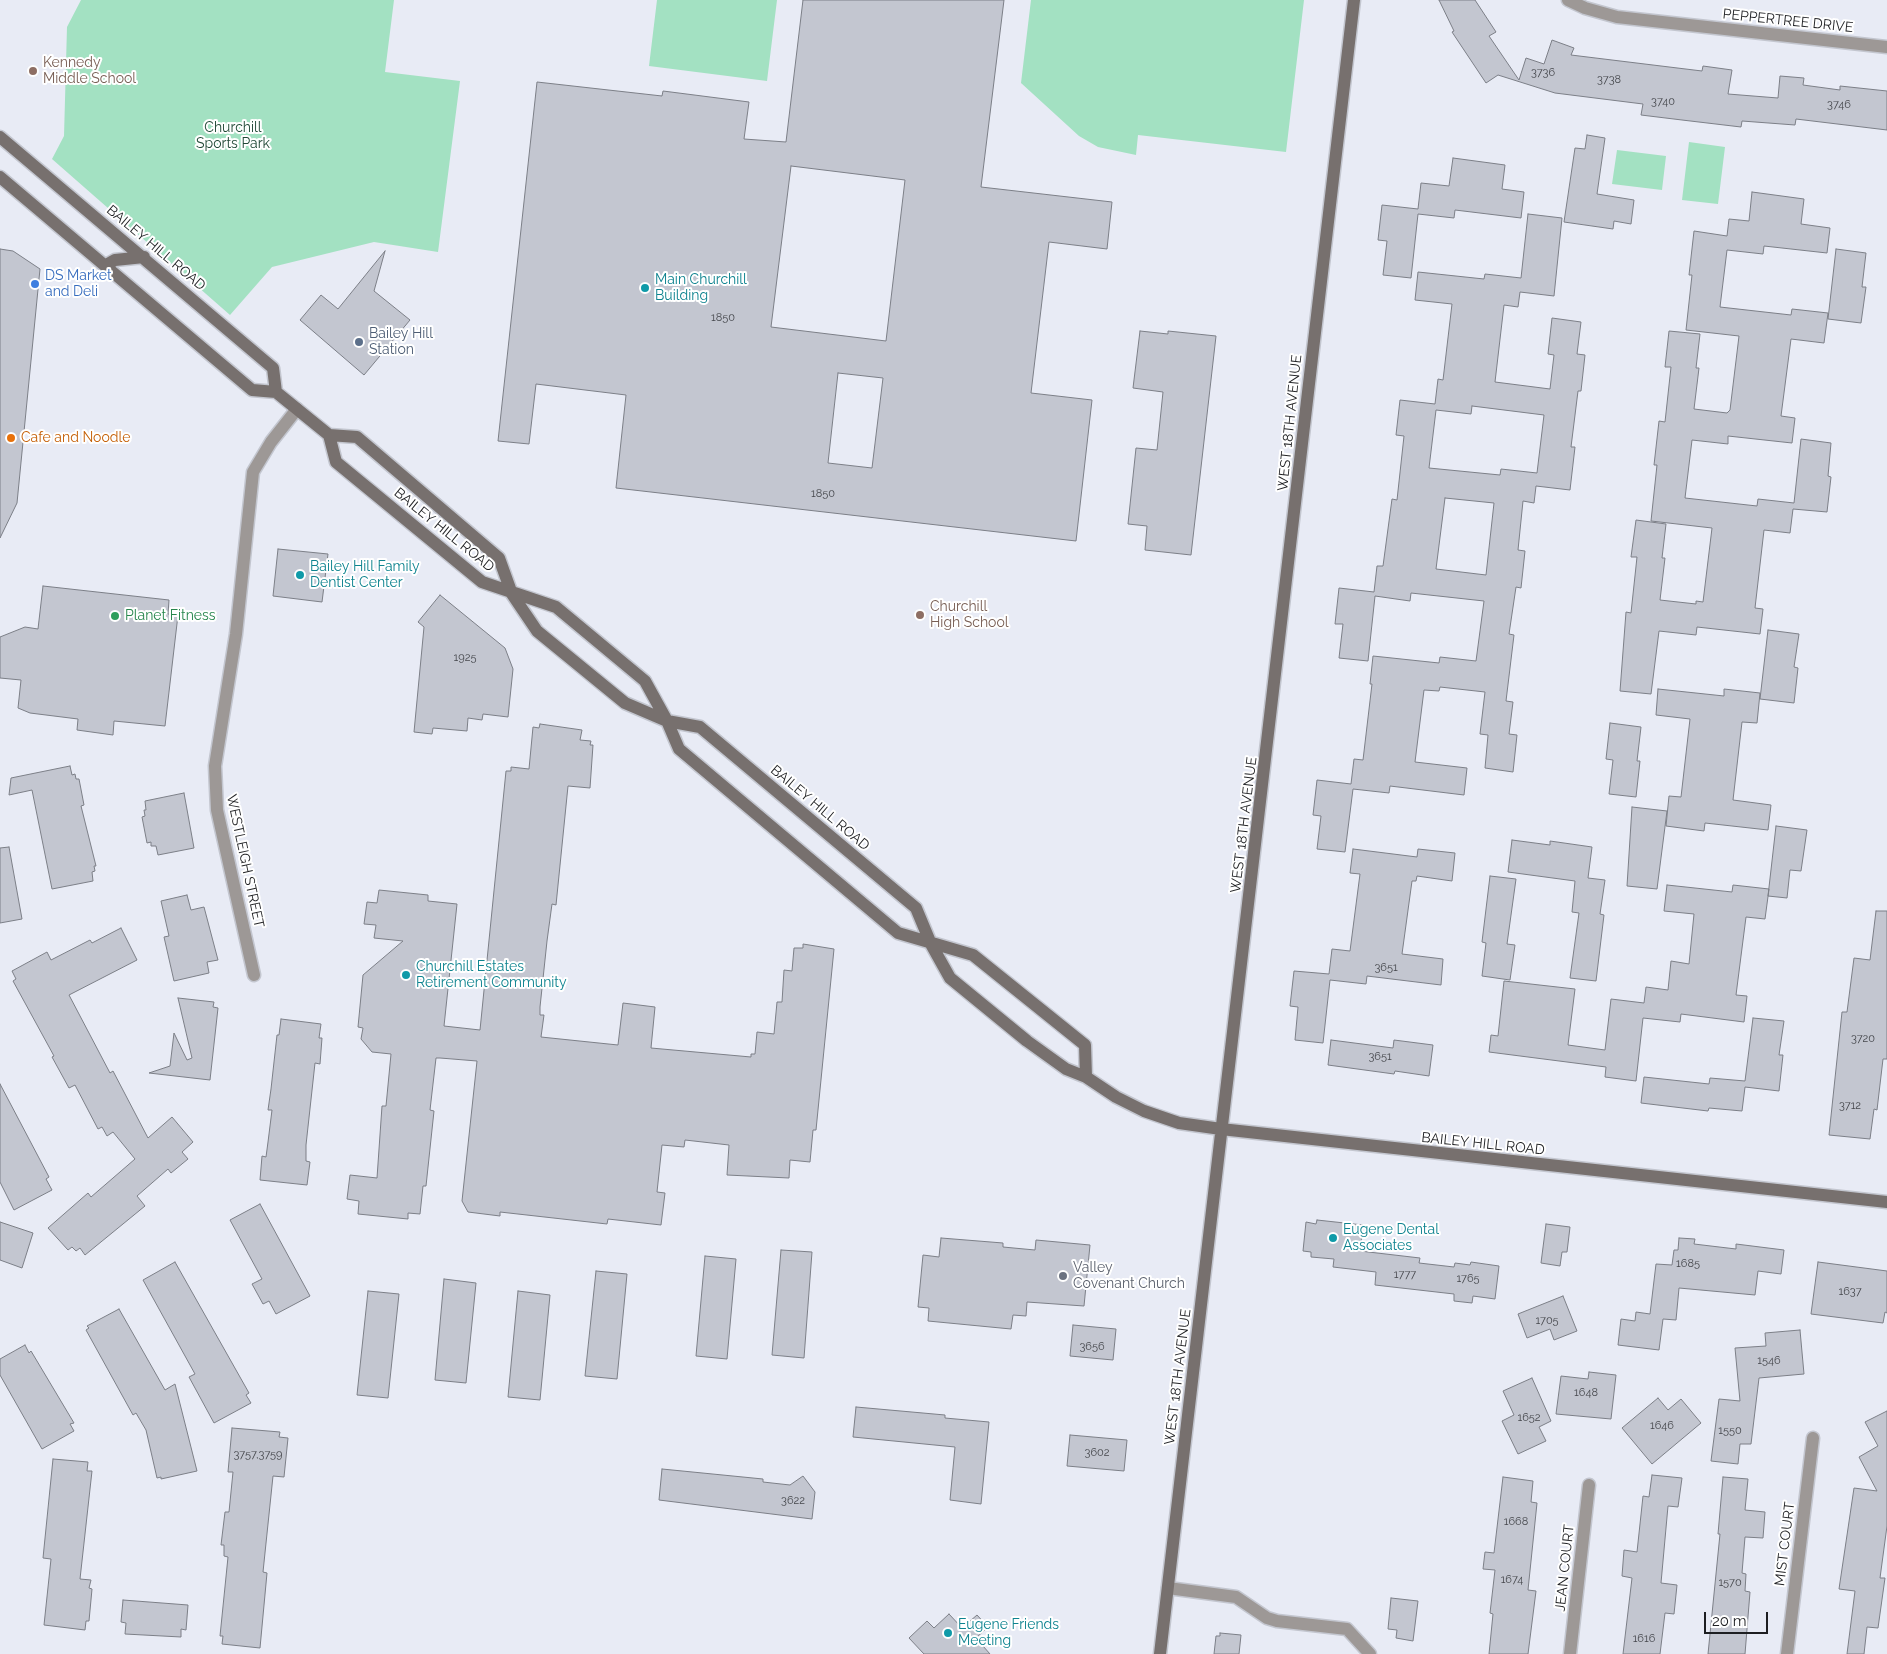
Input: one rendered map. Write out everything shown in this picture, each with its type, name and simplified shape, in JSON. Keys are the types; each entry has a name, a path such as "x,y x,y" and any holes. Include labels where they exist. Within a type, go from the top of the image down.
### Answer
{"main road":[{"name":"WEST 18TH AVENUE","path":"1160,1654 1269,738 1354,0"},
{"name":"BAILEY HILL ROAD","path":"0,137 273,368 276,392"},
{"path":"0,177 252,390 276,392 329,435"},
{"path":"106,265 115,260 144,257"},
{"name":"BAILEY HILL ROAD","path":"1086,1077 1086,1045 973,955 931,944 898,934 679,749 667,721 646,680 556,607 512,594 482,582 336,462 329,435 357,437 499,558 512,594 537,631 625,703 667,721 700,727 916,908 931,944 950,978 1027,1041 1066,1068 1086,1077 1116,1097 1144,1111 1179,1123 1221,1129 1887,1202"}],"street":[{"name":"PEPPERTREE DRIVE","path":"1568,0 1585,8 1618,17 1887,47"},
{"name":"WESTLEIGH STREET","path":"254,975 218,810 215,766 236,634 253,472 271,442 297,409"},
{"name":"MIST COURT","path":"1787,1654 1813,1438"},
{"name":"JEAN COURT","path":"1570,1654 1590,1485"},
{"path":"1168,1588 1236,1597 1267,1618 1277,1621 1347,1629 1370,1654"}],"green space":[{"name":"Churchill Sports Park","path":"81,0 394,0 385,72 460,81 438,252 374,242 272,267 230,315 52,159 64,136 67,27"},
{"path":"657,0 777,0 767,81 649,66"},
{"path":"1031,0 1304,0 1286,152 1138,135 1136,155 1098,147 1079,136 1021,83"},
{"path":"1689,142 1725,147 1718,204 1682,200"},
{"path":"1617,150 1666,156 1662,190 1612,184"}],"building":[{"name":"Main Churchill Building","path":"803,0 1004,0 981,187 1112,202 1107,249 1049,242 1031,393 1092,400 1076,541 616,488 626,395 536,384 529,444 498,441 537,82 662,96 663,91 749,102 744,139 786,142","holes":["791,166 905,180 886,341 771,327","838,373 883,378 872,468 828,463"]},
{"path":"1439,0 1475,0 1496,32 1489,36 1519,80 1526,58 1544,64 1552,40 1574,48 1571,55 1702,71 1703,66 1732,70 1728,94 1778,98 1780,76 1804,78 1803,85 1840,90 1840,86 1887,91 1887,130 1796,119 1795,125 1742,121 1741,127 1641,115 1643,104 1555,93 1498,75 1486,83 1452,32 1454,31"},
{"path":"1587,135 1605,138 1597,194 1634,200 1631,224 1614,221 1613,229 1564,222 1575,148 1585,149"},
{"path":"1453,158 1505,165 1502,189 1524,192 1521,218 1455,210 1454,218 1418,214 1411,278 1383,275 1387,241 1378,240 1382,205 1418,209 1421,183 1449,186"},
{"path":"1752,192 1804,199 1801,224 1830,228 1827,253 1764,246 1763,254 1727,250 1720,307 1791,315 1792,309 1828,313 1824,343 1791,339 1781,416 1795,418 1792,443 1728,436 1728,444 1692,440 1685,498 1757,506 1758,499 1794,503 1801,439 1831,443 1828,476 1831,477 1827,512 1793,509 1790,533 1764,530 1755,608 1763,609 1760,634 1697,627 1696,635 1659,631 1651,694 1620,691 1626,612 1631,613 1637,557 1631,557 1636,520 1666,524 1662,558 1665,558 1660,600 1696,604 1696,601 1703,602 1712,528 1651,521 1657,465 1654,465 1659,421 1665,422 1671,367 1665,367 1669,331 1700,334 1696,368 1699,368 1694,409 1727,413 1730,410 1739,336 1686,330 1692,275 1689,275 1694,231 1727,236 1729,219 1749,221"},
{"path":"1528,214 1562,218 1554,296 1520,292 1518,307 1504,305 1495,382 1550,389 1554,355 1548,354 1552,318 1581,322 1577,354 1585,355 1581,391 1578,391 1571,447 1575,447 1570,490 1536,486 1534,503 1523,501 1518,550 1525,551 1521,588 1516,587 1509,634 1514,635 1506,701 1513,702 1509,734 1517,735 1513,772 1485,768 1488,735 1480,734 1485,692 1440,687 1439,691 1424,690 1415,762 1467,768 1464,795 1390,786 1389,793 1353,789 1345,852 1317,849 1321,816 1313,815 1317,780 1351,784 1354,759 1363,760 1372,684 1370,684 1373,656 1439,663 1440,657 1476,661 1484,601 1411,593 1410,601 1375,596 1368,661 1339,658 1343,624 1335,624 1339,588 1374,592 1377,566 1383,566 1392,499 1397,500 1404,436 1396,435 1400,400 1435,404 1438,379 1443,380 1452,304 1415,300 1418,272 1484,279 1485,274 1521,278","holes":["1472,406 1544,415 1537,473 1501,469 1500,475 1429,468 1436,410 1471,414","1445,498 1494,503 1486,575 1436,569"]},
{"path":"0,249 13,251 40,269 17,503 0,538"},
{"path":"1836,249 1866,253 1862,287 1866,287 1861,323 1828,319"},
{"name":"Bailey Hill Station","path":"385,251 374,291 410,320 364,375 300,320 321,295 338,309"},
{"path":"1140,331 1168,334 1168,331 1216,336 1191,555 1145,550 1147,526 1128,524 1136,448 1157,450 1163,392 1133,388"},
{"name":"Bailey Hill Family Dentist Center","path":"278,549 328,554 322,602 273,596"},
{"path":"43,586 169,600 168,614 178,615 165,726 114,721 113,735 77,730 78,719 30,713 18,708 21,680 0,678 0,637 25,627 38,629"},
{"path":"440,595 505,648 513,669 508,717 483,714 482,720 468,718 467,731 433,728 432,734 414,732 424,627 418,622"},
{"path":"1768,630 1799,634 1794,667 1798,668 1794,703 1760,699"},
{"path":"1658,689 1724,696 1724,689 1760,693 1757,723 1742,722 1733,800 1771,805 1768,830 1705,823 1704,831 1666,826 1669,796 1681,797 1690,719 1656,715"},
{"path":"1610,723 1641,727 1637,761 1640,761 1636,797 1609,794 1613,760 1606,759"},
{"name":"Churchill Estates Retirement Community","path":"540,724 582,730 580,740 591,741 590,745 593,745 590,788 568,786 556,905 552,904 547,941 540,1007 540,1015 544,1015 541,1037 618,1045 623,1003 655,1007 651,1048 751,1057 751,1054 755,1054 757,1032 774,1034 777,1002 782,1002 784,970 792,971 794,948 803,948 803,944 834,949 816,1130 813,1130 810,1162 790,1160 789,1178 727,1175 729,1145 685,1140 684,1147 662,1145 657,1192 665,1193 661,1225 608,1219 607,1224 500,1212 500,1216 468,1212 462,1201 477,1061 436,1058 430,1110 434,1111 426,1186 423,1186 420,1214 408,1213 408,1219 358,1214 359,1201 347,1199 350,1175 377,1178 382,1106 386,1106 391,1054 372,1052 361,1039 363,1028 358,1027 363,975 403,941 374,938 376,925 364,924 367,902 377,903 379,890 428,895 428,901 457,904 444,1026 480,1030 506,771 511,771 511,767 529,769 533,727 539,728"},
{"path":"70,766 72,775 75,774 76,779 79,779 84,805 81,806 96,866 94,866 95,871 92,872 93,881 52,889 32,790 9,795 11,778"},
{"path":"184,793 194,848 158,855 156,846 151,846 151,842 147,843 142,817 145,816 145,801"},
{"path":"1632,807 1667,811 1657,889 1627,886"},
{"path":"1776,826 1807,830 1801,871 1790,870 1787,898 1768,896"},
{"path":"1512,840 1550,845 1550,841 1592,847 1588,878 1605,880 1600,914 1604,915 1596,981 1570,978 1579,913 1572,912 1575,881 1508,872"},
{"path":"9,847 22,919 0,923 0,848"},
{"path":"1353,849 1417,857 1418,849 1455,853 1452,881 1417,876 1416,881 1412,881 1402,954 1443,959 1441,985 1367,976 1366,984 1330,980 1323,1043 1295,1040 1298,1007 1290,1006 1294,971 1329,974 1332,949 1350,951 1360,874 1350,873"},
{"path":"1490,876 1516,879 1507,944 1515,945 1510,980 1482,976 1486,943 1482,942"},
{"path":"1667,885 1732,892 1733,885 1769,889 1765,919 1746,917 1736,995 1747,996 1744,1022 1681,1014 1680,1022 1643,1018 1636,1081 1605,1077 1606,1067 1489,1052 1491,1035 1498,1036 1504,981 1575,989 1568,1045 1605,1050 1611,999 1644,1003 1646,987 1668,990 1671,961 1689,964 1694,914 1664,911"},
{"path":"187,895 191,910 204,907 218,960 207,962 209,973 174,981 164,937 169,936 161,901"},
{"path":"1876,911 1887,911 1887,1059 1883,1059 1877,1110 1874,1109 1870,1139 1829,1135 1842,1012 1847,1012 1854,958 1870,960"},
{"path":"121,928 137,960 69,995 110,1073 113,1071 148,1138 172,1117 193,1142 182,1152 188,1159 171,1173 168,1169 137,1196 145,1206 85,1255 80,1248 76,1251 72,1247 68,1250 48,1228 88,1193 91,1197 135,1159 113,1132 107,1136 102,1127 98,1129 75,1085 69,1088 52,1057 54,1056 13,981 16,979 12,971 47,952 51,960 90,940 92,943"},
{"path":"178,998 214,1002 213,1007 218,1008 210,1080 149,1073 170,1066 174,1033 187,1060 192,1058"},
{"path":"1753,1018 1784,1021 1779,1055 1783,1055 1779,1091 1745,1087 1742,1111 1709,1108 1708,1111 1641,1103 1644,1077 1709,1084 1710,1078 1745,1081"},
{"path":"281,1019 321,1024 319,1038 322,1038 320,1064 315,1063 306,1145 306,1161 310,1162 307,1185 260,1180 262,1156 266,1157 268,1142 272,1110 268,1110 277,1035 279,1035"},
{"path":"1331,1040 1393,1048 1394,1040 1433,1045 1429,1076 1395,1071 1394,1074 1328,1065"},
{"path":"0,1084 49,1177 46,1179 52,1190 14,1210 0,1182"},
{"path":"260,1204 310,1296 276,1314 269,1301 263,1304 252,1284 262,1279 230,1220"},
{"path":"1317,1220 1363,1225 1360,1251 1420,1258 1419,1263 1454,1267 1455,1263 1470,1265 1471,1262 1499,1266 1495,1299 1473,1296 1472,1303 1454,1301 1454,1294 1375,1285 1376,1272 1333,1267 1334,1259 1311,1257 1311,1252 1303,1251 1306,1222 1316,1224"},
{"path":"0,1222 33,1233 22,1268 0,1260"},
{"path":"1546,1224 1570,1227 1567,1252 1562,1252 1560,1266 1541,1263"},
{"path":"941,1238 1003,1243 1003,1247 1035,1250 1036,1240 1090,1245 1084,1306 1027,1302 1026,1316 1013,1315 1011,1329 928,1321 929,1308 918,1307 923,1255 939,1257"},
{"path":"1679,1238 1695,1239 1694,1244 1736,1249 1736,1244 1784,1250 1781,1274 1758,1271 1755,1295 1679,1288 1676,1320 1663,1319 1659,1350 1618,1345 1621,1319 1635,1321 1636,1312 1650,1314 1656,1264 1672,1265 1674,1250 1678,1250"},
{"path":"781,1250 812,1252 804,1358 772,1355"},
{"path":"705,1256 736,1259 727,1359 696,1356"},
{"path":"175,1262 249,1393 246,1395 251,1403 214,1423 189,1377 195,1374 143,1280"},
{"path":"1818,1262 1887,1271 1887,1313 1885,1312 1883,1323 1811,1314"},
{"path":"596,1271 627,1274 617,1379 585,1376"},
{"path":"444,1279 476,1283 466,1383 435,1380"},
{"path":"368,1291 399,1294 388,1398 357,1395"},
{"path":"518,1291 550,1295 540,1400 508,1397"},
{"path":"1563,1296 1577,1331 1554,1340 1550,1329 1527,1338 1518,1314"},
{"path":"119,1309 165,1390 175,1384 197,1471 161,1479 161,1477 157,1478 146,1430 136,1413 133,1415 86,1330 89,1328 87,1326"},
{"path":"1073,1325 1116,1329 1113,1360 1070,1356"},
{"path":"1800,1330 1804,1374 1759,1378 1751,1444 1740,1444 1738,1464 1711,1461 1719,1399 1740,1401 1735,1348 1766,1346 1765,1333"},
{"path":"25,1345 29,1353 31,1351 74,1423 70,1424 74,1431 42,1449 0,1375 0,1359"},
{"path":"1589,1372 1616,1375 1611,1419 1556,1414 1561,1376 1588,1379"},
{"path":"1532,1378 1551,1421 1539,1427 1546,1441 1518,1454 1502,1421 1514,1415 1503,1391"},
{"path":"1658,1398 1668,1410 1681,1399 1701,1423 1652,1464 1622,1428"},
{"path":"856,1407 945,1415 945,1418 989,1422 981,1504 950,1500 955,1447 853,1437"},
{"path":"1887,1411 1887,1526 1880,1578 1885,1578 1878,1628 1867,1627 1864,1654 1847,1654 1855,1591 1839,1589 1854,1488 1877,1491 1859,1457 1878,1446 1865,1422"},
{"path":"232,1428 280,1432 279,1437 288,1438 284,1477 273,1476 263,1572 267,1573 260,1648 222,1644 223,1636 220,1636 228,1557 224,1556 224,1545 221,1545 225,1512 229,1512 233,1472 228,1472"},
{"path":"1070,1435 1127,1440 1124,1471 1067,1466"},
{"path":"53,1459 88,1462 87,1471 92,1471 80,1579 91,1580 89,1588 92,1589 89,1621 86,1621 85,1630 44,1625 51,1559 43,1558"},
{"path":"662,1469 763,1479 763,1482 790,1485 803,1476 815,1492 812,1519 659,1500"},
{"path":"1652,1475 1682,1478 1678,1507 1668,1506 1661,1583 1677,1585 1674,1614 1665,1613 1660,1654 1623,1654 1632,1578 1622,1576 1624,1550 1637,1552 1643,1496 1649,1497"},
{"path":"1503,1477 1533,1481 1531,1502 1537,1503 1528,1590 1536,1591 1528,1654 1489,1654 1493,1614 1490,1613 1495,1570 1483,1569 1485,1552 1494,1553"},
{"path":"1723,1477 1748,1479 1745,1510 1765,1512 1763,1538 1745,1537 1742,1573 1746,1574 1745,1591 1750,1592 1745,1654 1708,1654 1720,1534 1718,1534"},
{"path":"1391,1598 1418,1601 1413,1641 1396,1638 1397,1630 1388,1629"},
{"path":"123,1600 188,1605 186,1630 181,1629 181,1637 125,1634 126,1623 121,1622"},
{"name":"Eugene Friends Meeting","path":"949,1614 962,1628 977,1615 988,1627 976,1638 990,1654 924,1654 909,1638 927,1621 934,1628"},
{"path":"1220,1633 1241,1635 1239,1654 1214,1654 1216,1636 1220,1636"}],"place":[{"name":"Kennedy Middle School","path":"33,71"},
{"name":"DS Market and Deli","path":"35,284"},
{"name":"Main Churchill Building","path":"645,288"},
{"name":"Bailey Hill Station","path":"359,342"},
{"name":"Cafe and Noodle","path":"11,438"},
{"name":"Bailey Hill Family Dentist Center","path":"300,575"},
{"name":"Churchill High School","path":"920,615"},
{"name":"Planet Fitness","path":"115,616"},
{"name":"Churchill Estates Retirement Community","path":"406,975"},
{"name":"Eugene Dental Associates","path":"1333,1238"},
{"name":"Valley Covenant Church","path":"1063,1276"},
{"name":"Eugene Friends Meeting","path":"948,1633"}]}
